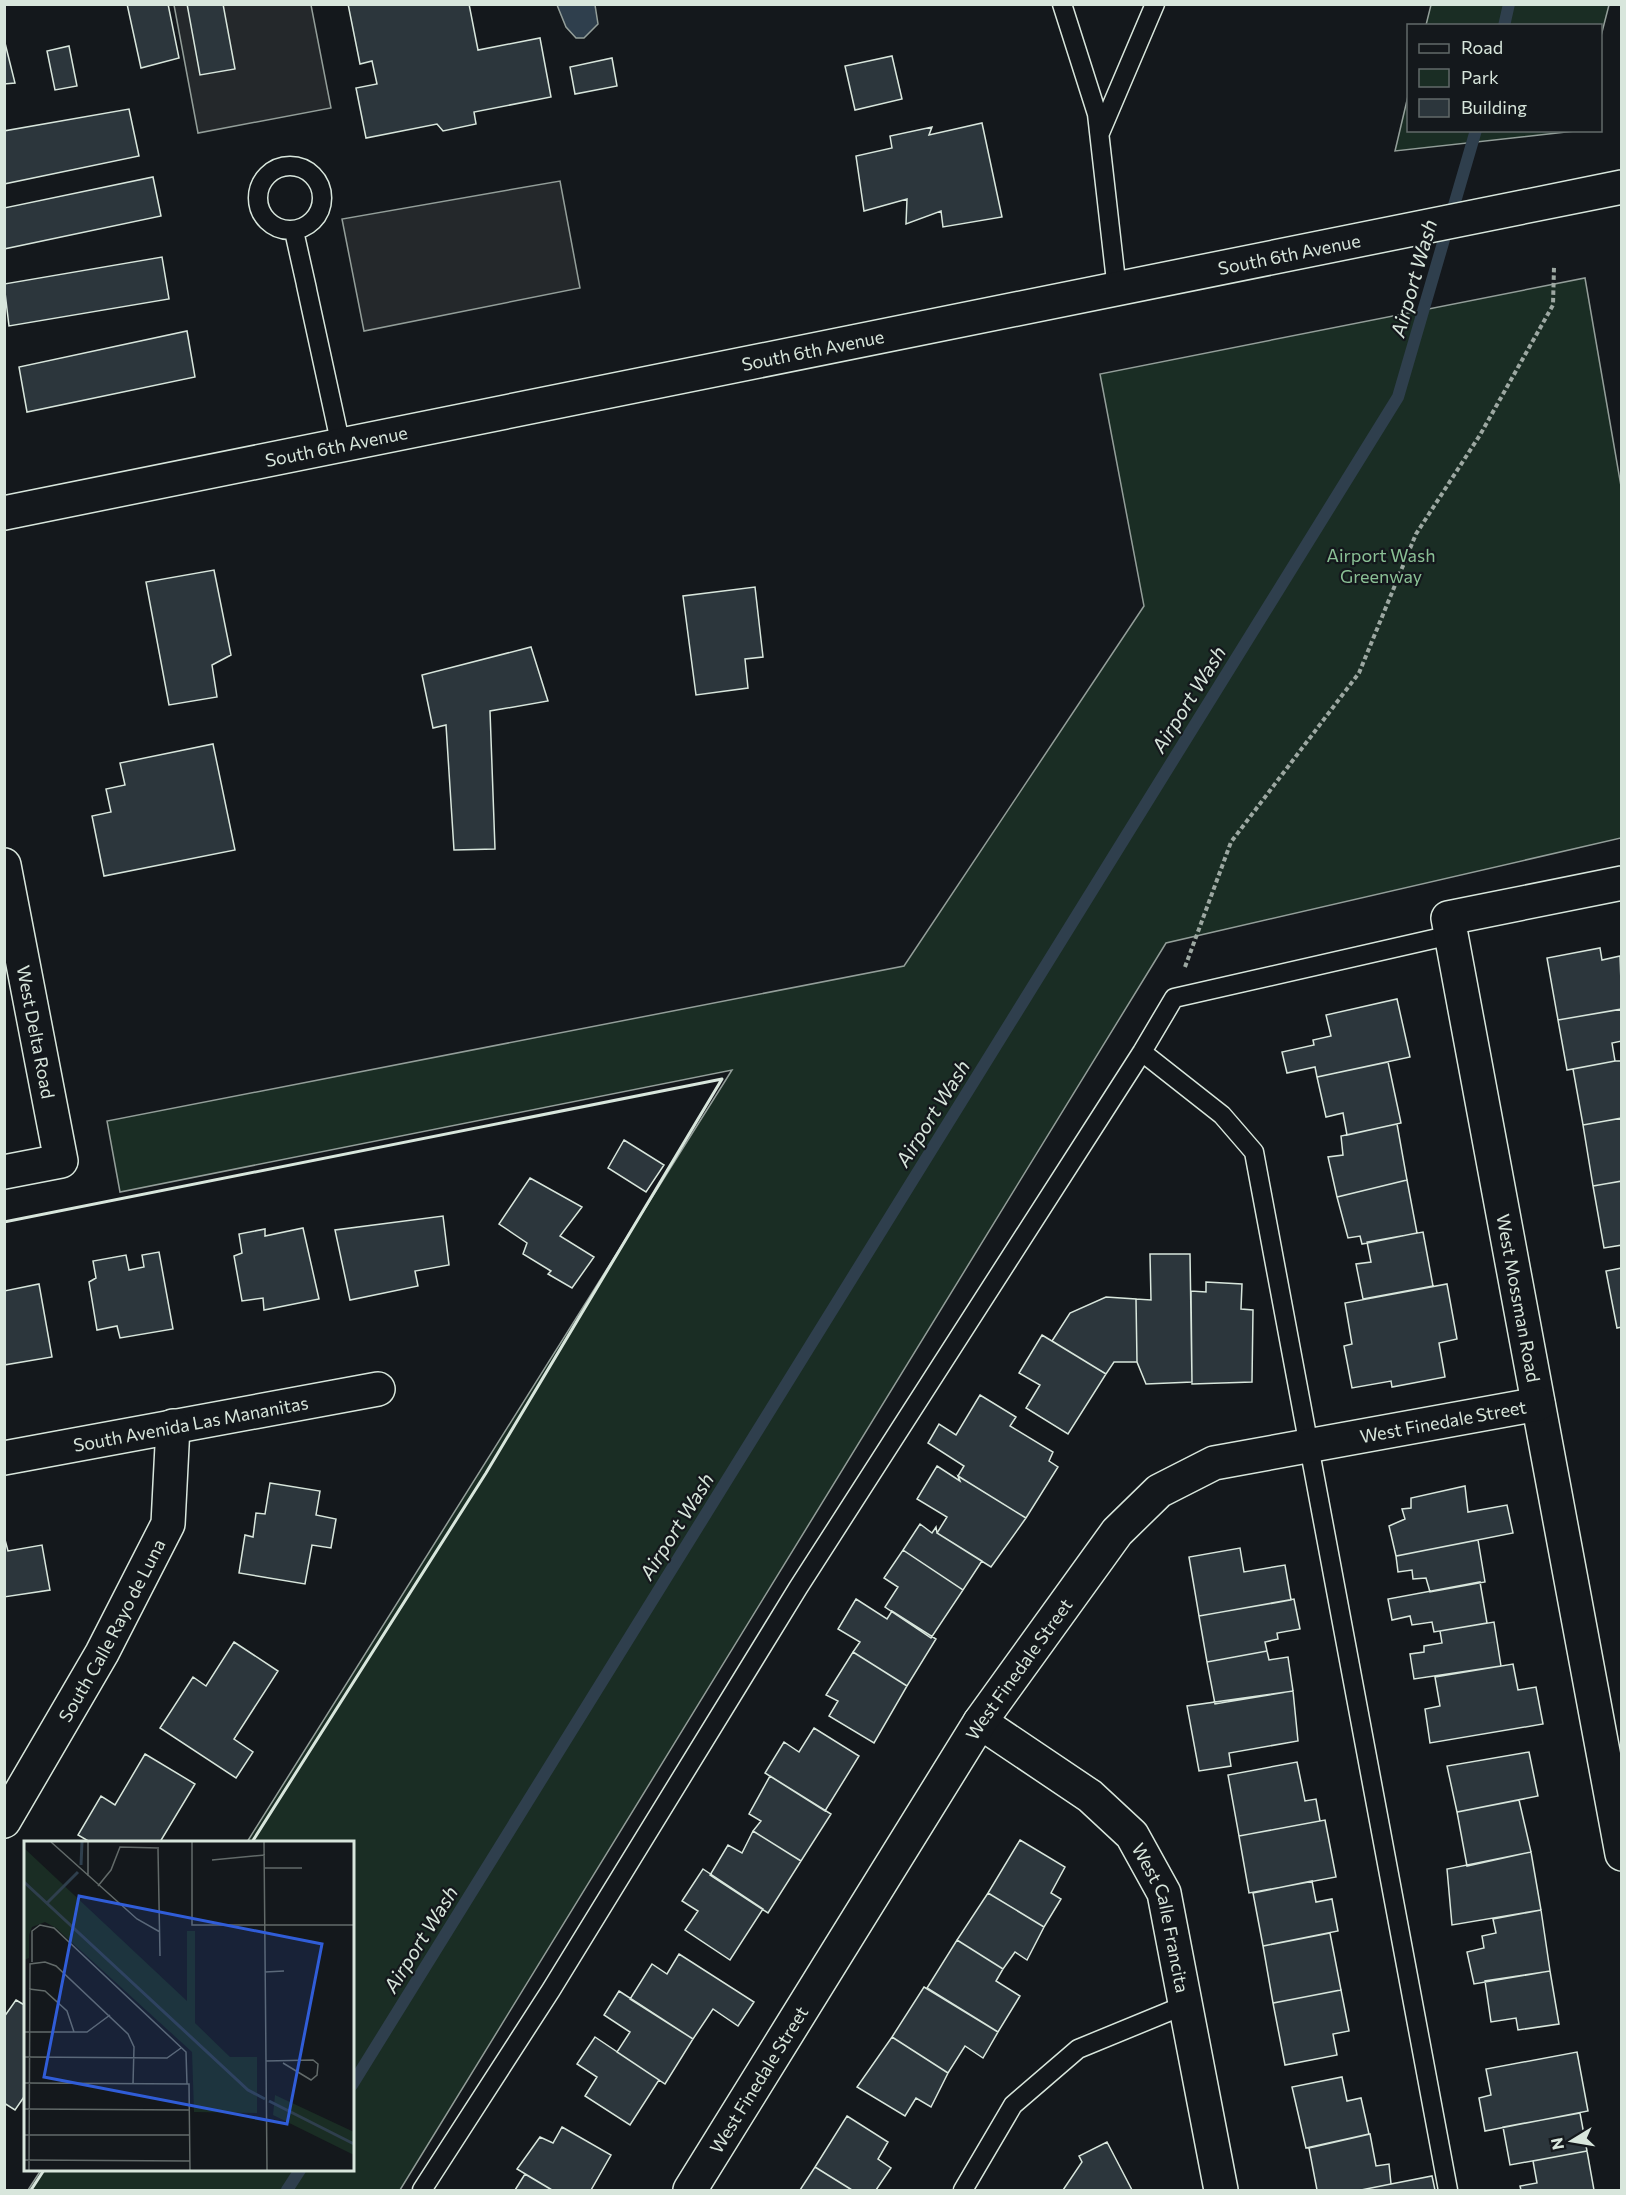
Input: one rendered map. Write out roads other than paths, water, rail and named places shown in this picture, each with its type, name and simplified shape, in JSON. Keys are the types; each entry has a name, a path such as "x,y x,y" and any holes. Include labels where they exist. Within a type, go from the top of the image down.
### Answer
{"street":[{"name":"South 6th Avenue","path":"4,513 1622,187"},
{"name":"West Delta Road","path":"4,865 61,1161 4,1172"},
{"path":"1450,927 1622,883"},
{"name":"West Mossman Road","path":"1450,927 1622,1854"},
{"name":"South Avenida Las Mananitas","path":"4,1458 378,1389"},
{"name":"West Finedale Street","path":"690,2190 980,1722 1117,1532 1159,1491 1214,1463 1538,1404"},
{"name":"South Calle Rayo de Luna","path":"4,1821 102,1653 168,1524 173,1426"},
{"name":"West Calle Francita","path":"980,1722 1090,1796 1132,1835 1164,1893 1221,2190"}],"lane":[{"path":"1062,4 1097,114 1117,290"},
{"path":"1099,135 1155,4"},
{"path":"294,231 341,446"},
{"path":"422,2190 551,1990 798,1588 1142,1052 1174,998 1450,927"},
{"path":"1142,1052 1222,1115 1254,1152 1448,2190"},
{"path":"963,2190 1013,2105 1078,2049 1185,2005"}],"water":[{"path":"557,5 595,5 598,24 584,38 576,38 566,27"}],"waterway":[{"name":"Airport Wash","path":"1504,24 1509,4"},
{"name":"Airport Wash","path":"354,2082 1398,397 1475,132"},
{"name":"Airport Wash","path":"287,2190 299,2171"}],"park label":[{"name":"Airport Wash Greenway","path":"1381,565"}]}
